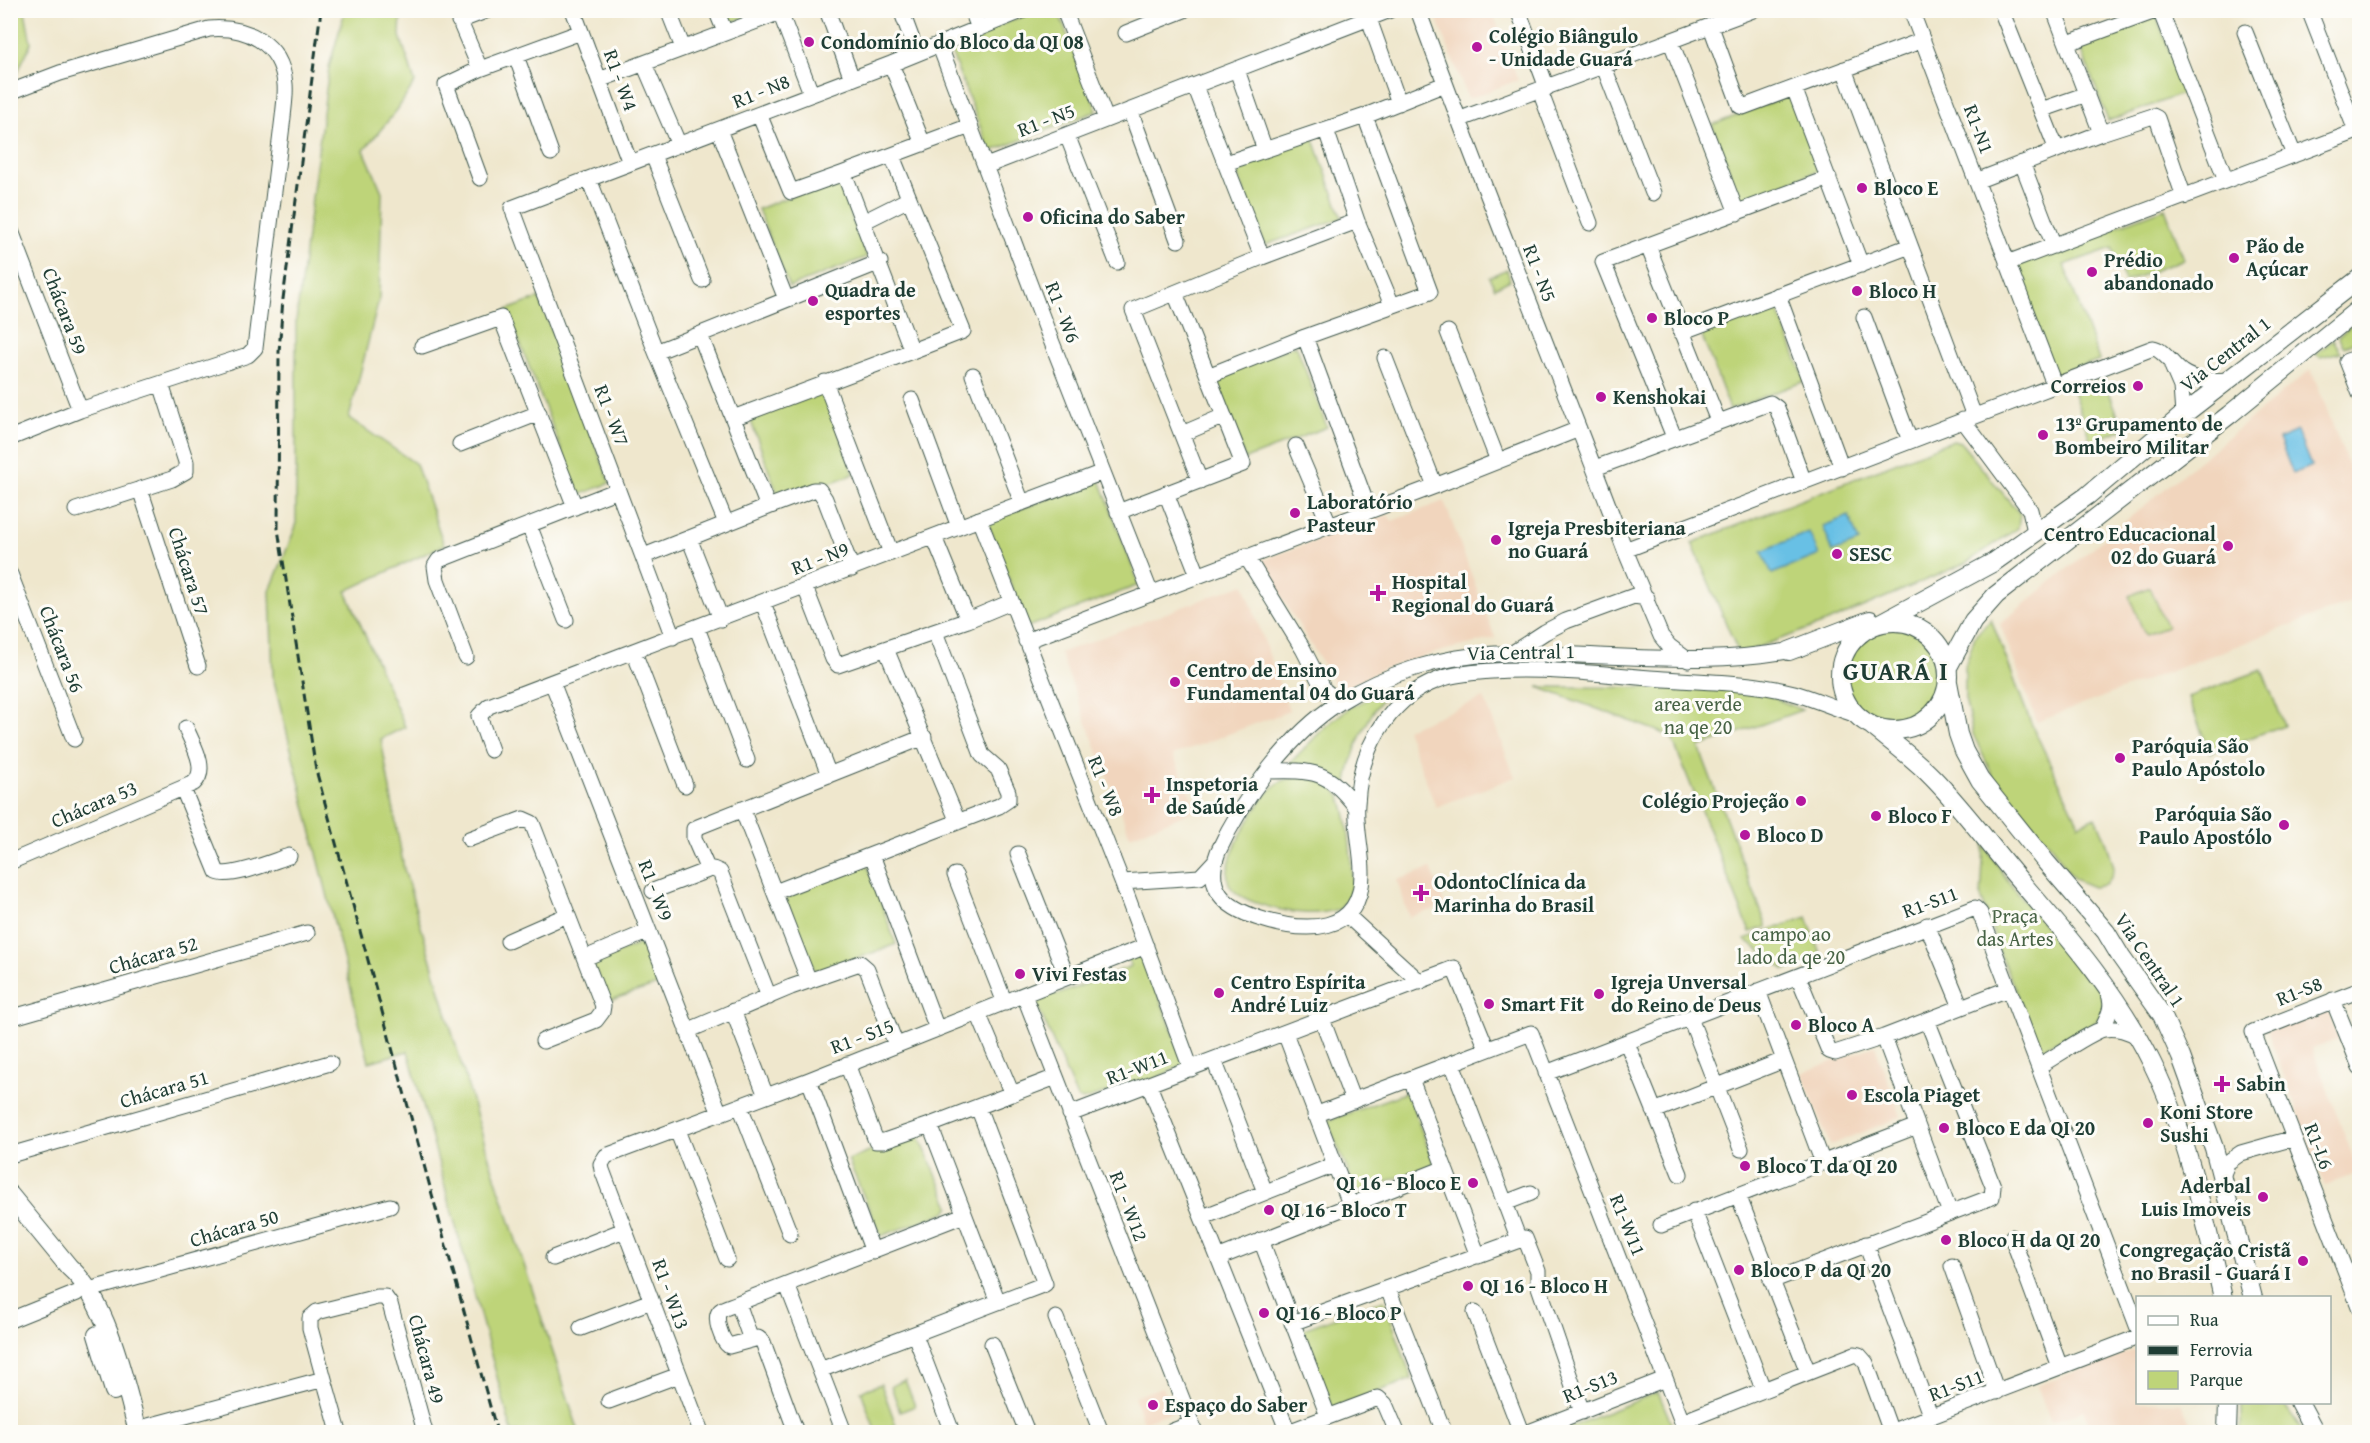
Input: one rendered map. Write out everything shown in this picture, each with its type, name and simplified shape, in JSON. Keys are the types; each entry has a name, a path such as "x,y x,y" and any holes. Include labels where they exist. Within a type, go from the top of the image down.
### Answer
{"main road":[{"name":"Via Central 1","path":"1872,626 1994,562 2087,495 2183,415 2360,278"},
{"path":"1872,726 1888,730 1905,729 1921,723 1934,712 1944,698 1948,675 1963,637 1983,608 2013,582 2229,415 2360,308"},
{"path":"2087,495 2117,501"},
{"path":"1789,651 1873,619 1919,596 1938,593"},
{"path":"1948,675 1942,650 1930,636 1915,626 1897,622 1872,626 1851,642 1841,660 1839,679 1843,698 1854,714 1907,753 1935,780 2092,967 2139,1038 2153,1065 2177,1124 2196,1185 2223,1296"},
{"name":"Via Central 1","path":"1948,675 1958,734 1964,751 1980,780 2106,932 2163,1015 2185,1067 2214,1148 2252,1296"},
{"path":"2092,967 2108,954 2121,957"},
{"path":"14,1205 69,1267 71,1280 83,1292 96,1333 134,1431"},
{"path":"2227,1432 2228,1404"},
{"path":"2300,1404 2315,1432"}],"street":[{"path":"480,69 457,16 488,10"},
{"name":"R1 - W4","path":"573,10 630,164"},
{"path":"668,10 683,48"},
{"path":"716,10 725,32"},
{"path":"826,10 852,79"},
{"path":"901,10 917,53"},
{"path":"972,10 979,29"},
{"name":"R1 - N8","path":"512,208 891,64 1024,10"},
{"path":"1064,10 1106,119"},
{"path":"1126,33 1184,10"},
{"name":"R1 - N5","path":"986,166 1390,10"},
{"name":"R1 - N5","path":"1418,10 1458,120 1595,468 1640,592 1665,642 1689,660"},
{"path":"1518,10 1590,223"},
{"path":"1458,120 1544,90 1753,10"},
{"name":"R1-N1","path":"1911,10 2054,384"},
{"path":"2001,10 2057,150"},
{"path":"2054,10 2101,133"},
{"path":"2068,43 2159,10 2226,180"},
{"path":"2007,263 2358,131 2309,10"},
{"path":"599,80 776,13 780,14 811,93"},
{"path":"1369,19 1399,103"},
{"path":"10,92 60,73 209,29 226,27 243,31 265,42 276,55 285,85 284,117 274,179 255,348 248,355 80,410 10,438"},
{"path":"1711,27 1740,106 1744,107 1923,40"},
{"path":"480,178 446,88 449,83 480,69 581,32"},
{"path":"2245,32 2294,155"},
{"path":"1671,42 1737,213"},
{"name":"R1 - W6","path":"939,44 1150,594"},
{"path":"516,56 551,153"},
{"path":"644,64 679,145"},
{"path":"891,64 923,144"},
{"path":"1604,67 1653,193"},
{"path":"1844,69 1910,246 1968,418 2030,510 2035,531"},
{"path":"1237,70 1265,150"},
{"path":"1226,163 1365,116 1445,84"},
{"path":"1195,86 1262,257"},
{"path":"1794,88 1861,265"},
{"path":"2041,110 2087,94"},
{"path":"1130,110 1178,240"},
{"path":"759,114 791,192 970,126"},
{"path":"1208,376 1305,337 1430,292 1365,116"},
{"path":"1977,181 2101,133 2153,116 2157,118 2184,196"},
{"path":"719,130 786,300"},
{"path":"1326,130 1357,221 1392,305"},
{"path":"1067,135 1117,262"},
{"path":"653,155 702,280"},
{"path":"733,418 963,331 892,156"},
{"path":"2022,163 2054,246"},
{"path":"844,174 880,262 912,351"},
{"path":"1674,437 1603,262 1829,178"},
{"path":"589,179 726,523"},
{"path":"863,222 909,199"},
{"name":"R1 - W7","path":"512,208 673,637"},
{"path":"1200,481 1133,310 1357,221"},
{"name":"Chácara 59","path":"10,228 80,410"},
{"path":"1648,246 1718,421"},
{"path":"1682,332 1910,246"},
{"path":"656,352 880,262"},
{"path":"1118,512 1244,464 1175,293"},
{"path":"1778,295 1842,468"},
{"path":"1864,317 1910,441"},
{"path":"423,346 501,318 575,507"},
{"path":"1448,332 1498,461"},
{"path":"700,335 768,507"},
{"path":"1305,337 1369,512"},
{"path":"1625,550 1842,468 2054,384 2155,348 2159,349 2171,364 2181,387 2183,415"},
{"path":"1384,358 1435,486"},
{"path":"2353,359 2360,394"},
{"path":"2171,364 2198,379 2229,380"},
{"path":"973,375 1022,503"},
{"path":"825,382 891,553"},
{"path":"76,510 182,475 187,467 161,384"},
{"path":"912,400 959,527"},
{"path":"1595,468 1766,403 1775,405 1804,482"},
{"path":"460,444 539,413"},
{"path":"1182,434 1224,416"},
{"path":"1026,641 1246,556 1369,512 1579,429"},
{"path":"1296,446 1330,526"},
{"name":"R1 - N9","path":"491,750 480,721 482,711 489,706 1103,472"},
{"name":"Chácara 57","path":"140,489 198,666"},
{"path":"466,657 437,580 435,566 445,556 618,490"},
{"path":"644,556 813,490 819,490 825,499 852,569"},
{"path":"1166,493 1198,575"},
{"path":"2030,510 2052,519"},
{"name":"R1 - W8","path":"979,519 1123,886 1191,1069"},
{"path":"529,525 566,620"},
{"path":"934,537 968,620"},
{"path":"689,538 721,619"},
{"path":"1246,556 1303,650 1324,690 1339,702"},
{"name":"Chácara 56","path":"10,574 74,739"},
{"path":"805,586 836,663 842,665 968,620 1011,602"},
{"path":"1511,654 1552,628 1640,592"},
{"path":"763,603 829,775"},
{"name":"Via Central 1","path":"1214,862 1221,846 1268,771 1304,731 1339,702 1379,682 1422,667 1458,658 1511,654 1689,660 1743,658 1821,644 1872,626"},
{"path":"697,628 747,760"},
{"path":"775,892 999,806 1008,797 998,769 982,755 935,632"},
{"path":"886,649 958,822"},
{"path":"634,652 685,786"},
{"name":"Via Central 1","path":"1348,916 1356,904 1361,889 1362,872 1356,807 1362,769 1369,748 1379,729 1405,699 1435,681 1454,675 1493,671 1581,673 1757,686 1795,694 1854,714"},
{"name":"R1 - W9","path":"552,682 720,1114"},
{"path":"1324,690 1324,714"},
{"path":"186,728 200,767 200,774 188,786 217,872 231,873 289,856"},
{"path":"708,870 694,838 694,829 924,737"},
{"path":"1268,771 1319,774 1338,785 1356,807"},
{"name":"Chácara 53","path":"10,862 188,786"},
{"path":"742,809 809,981"},
{"path":"469,839 523,819 530,821 603,1006 596,1020 543,1041"},
{"path":"1018,854 1067,977"},
{"path":"872,855 937,1029"},
{"path":"1123,886 1200,877 1214,862"},
{"path":"1214,862 1216,890"},
{"path":"654,891 708,870 717,870 723,875 769,997"},
{"path":"955,875 1005,1003"},
{"path":"1123,886 1199,885 1216,890 1237,911 1262,920 1313,927 1334,925 1348,916 1420,982"},
{"name":"R1-S11","path":"1546,1072 1627,1043 1971,908 1978,910 2136,1323"},
{"path":"508,941 567,915"},
{"path":"1927,925 1961,1007"},
{"path":"585,958 649,931"},
{"name":"Chácara 52","path":"10,1017 307,933"},
{"name":"R1 - S15","path":"602,1170 606,1156 809,1080 1146,946"},
{"path":"687,1030 854,963 864,964 896,1045"},
{"name":"R1-W11","path":"1070,1114 1454,968 1487,1049 1531,1033 1684,1427"},
{"path":"1798,976 1829,1051 1838,1053 2008,989"},
{"path":"2102,1029 2111,1008 2111,998 2103,984"},
{"name":"R1-S8","path":"2253,1032 2360,990"},
{"path":"1758,991 1822,1163"},
{"name":"R1 - W12","path":"1024,995 1193,1428"},
{"path":"2333,1000 2360,1067"},
{"path":"734,1011 766,1096"},
{"path":"978,1013 1012,1094"},
{"path":"1690,1018 1741,1149"},
{"path":"1322,1019 1353,1101"},
{"path":"1771,1281 1992,1197 1994,1190 1927,1020"},
{"path":"2038,1066 2102,1029 2125,1030 2139,1038"},
{"name":"R1-L6","path":"2253,1032 2360,1309"},
{"path":"1285,1033 1350,1204"},
{"path":"1884,1037 1950,1214"},
{"path":"1627,1043 1680,1174"},
{"path":"1315,1115 1487,1049"},
{"path":"1654,1111 1784,1059"},
{"path":"1214,1060 1266,1192"},
{"name":"Chácara 51","path":"10,1155 330,1063"},
{"path":"1452,1063 1519,1240"},
{"path":"847,1064 876,1141 884,1141 930,1125 1056,1077"},
{"path":"1411,1079 1478,1256"},
{"path":"809,1080 873,1252"},
{"path":"1149,1085 1220,1257 1288,1432 1378,1398 1385,1404 1397,1432"},
{"path":"740,1106 790,1234"},
{"path":"820,1370 1044,1284 978,1107"},
{"path":"930,1125 998,1302"},
{"path":"1661,1225 1917,1126"},
{"path":"677,1130 727,1259"},
{"path":"2222,1176 2229,1162 2241,1153 2294,1137"},
{"path":"2214,1148 2241,1153"},
{"path":"1203,1217 1334,1165"},
{"path":"1220,1257 1445,1167"},
{"name":"R1 - W13","path":"602,1170 701,1432"},
{"path":"1505,1203 1531,1193"},
{"path":"1738,1195 1808,1372"},
{"name":"Chácara 50","path":"10,1320 83,1292 390,1206"},
{"path":"1694,1211 1763,1389"},
{"path":"796,1432 761,1339 732,1347 724,1342 717,1316 722,1310 738,1303 964,1215"},
{"path":"553,1258 624,1230"},
{"path":"2012,1237 2060,1367"},
{"path":"1292,1323 1525,1238 1538,1271 1538,1284 1582,1412"},
{"path":"1261,1240 1328,1416"},
{"path":"1866,1244 1931,1418"},
{"path":"1952,1266 1997,1392"},
{"path":"787,1285 844,1432"},
{"path":"1388,1289 1444,1432"},
{"name":"Chácara 49","path":"339,1432 310,1328 310,1318 317,1312 377,1297 385,1297 390,1304 425,1432"},
{"path":"581,1328 651,1301"},
{"path":"738,1303 751,1340"},
{"path":"1475,1312 1521,1432"},
{"path":"1056,1318 1101,1432"},
{"path":"915,1335 952,1432"},
{"name":"R1-S11","path":"1891,1432 2136,1338"},
{"path":"992,1344 1027,1432"},
{"path":"1684,1427 1763,1389 1850,1355 1859,1355 1866,1363 1891,1432"},
{"path":"609,1401 679,1375"},
{"path":"134,1431 324,1379"},
{"name":"R1-S13","path":"1539,1431 1665,1379"},
{"path":"1170,1432 1193,1428"}],"shaded area":[{"name":"Colégio Biângulo - Unidade Guará","path":"1434,11 1492,11 1518,80 1468,99"},
{"name":"Centro Educacional 02 do Guará","path":"2311,369 2359,493 2359,599 2037,722 2000,624"},
{"name":"Hospital Regional do Guará","path":"1444,501 1495,638 1382,669 1343,689 1338,689 1262,565 1263,560 1388,515 1392,521"},
{"name":"Centro de Ensino Fundamental 04 do Guará","path":"1244,584 1289,711 1173,755 1197,810 1130,836 1060,653"},
{"path":"1484,698 1515,777 1436,807 1406,729"},
{"name":"OdontoClínica da Marinha do Brasil","path":"1431,868 1445,906 1409,917 1397,880"},
{"path":"2327,1007 2338,1039 2312,1048 2359,1173 2325,1185 2267,1030"},
{"name":"Escola Piaget","path":"1875,1046 1901,1117 1830,1145 1802,1073"},
{"path":"2136,1349 2136,1404 2181,1404 2194,1432 2092,1432 2083,1410 2051,1422 2037,1386"},
{"name":"Espaço do Saber","path":"1162,1387 1171,1412 1143,1422 1134,1397"}],"green space":[{"path":"11,10 25,11 31,43 14,80 11,81"},
{"path":"724,10 764,11 729,23"},
{"path":"345,11 401,11 400,36 415,82 397,110 364,150 382,192 379,299 349,418 416,464 444,545 346,591 405,727 381,739 404,869 489,1158 579,1432 512,1432 408,1051 369,1062 273,677 270,591 296,526 296,321 329,67"},
{"path":"1037,11 1058,11 1097,111 990,152 948,45"},
{"path":"2156,15 2185,93 2108,121 2079,43"},
{"path":"1790,95 1820,170 1741,200 1712,125"},
{"path":"1313,137 1342,218 1265,245 1234,165"},
{"path":"836,178 867,257 789,287 758,209"},
{"path":"2165,208 2184,259 2125,282 2112,248 2064,265 2099,360 2055,376 2013,265"},
{"path":"1507,269 1510,280 1495,288 1489,277"},
{"path":"539,298 610,483 579,495 507,310"},
{"path":"1775,302 1805,381 1730,409 1700,331"},
{"path":"2359,318 2359,339 2344,347 2338,337"},
{"path":"2333,340 2341,352 2320,357 2316,354"},
{"path":"1296,345 1327,427 1245,459 1213,376"},
{"path":"2104,378 2123,429 2091,442 2073,391"},
{"path":"823,389 854,474 780,501 749,416"},
{"name":"SESC","path":"1953,440 1960,442 2020,514 2018,528 1966,563 1825,623 1739,654 1692,543"},
{"path":"1100,480 1139,585 1027,627 987,521"},
{"path":"2150,587 2167,627 2145,635 2129,596"},
{"path":"1991,619 2030,721 2079,824 2096,817 2105,838 2114,867 2105,885 2093,887 2074,879 2049,843 1998,787 1973,734 1965,699 1965,666 1975,636"},
{"path":"1894,628 1912,632 1928,642 1938,658 1942,676 1938,694 1928,710 1912,720 1894,724 1876,720 1860,710 1850,694 1846,676 1850,658 1860,642 1876,632"},
{"path":"2262,670 2284,725 2210,753 2188,697"},
{"name":"area verde na qe 20","path":"1538,687 1751,688 1802,710 1699,747 1767,927 1750,932 1671,736"},
{"path":"1384,691 1385,694 1360,737 1346,786 1320,768 1288,765 1327,725 1349,708"},
{"path":"1303,776 1327,785 1339,795 1342,802 1348,828 1352,873 1350,893 1340,909 1309,913 1274,908 1241,896 1229,884 1230,861 1235,846 1261,802 1280,782"},
{"name":"Praça das Artes","path":"1984,845 2011,885 2054,937 2077,955 2103,992 2103,1011 2096,1022 2041,1049 2002,959 1981,897"},
{"path":"862,866 868,867 896,944 816,974 786,902 790,892"},
{"name":"campo ao lado da qe 20","path":"1807,917 1822,959 1785,970 1745,939"},
{"path":"643,943 661,984 607,1001 592,962"},
{"path":"1138,955 1143,957 1186,1064 1154,1079 1083,1100 1077,1098 1036,1002 1039,994 1053,989 1057,995 1131,966 1128,958"},
{"path":"1407,1092 1434,1164 1357,1193 1327,1121"},
{"path":"918,1134 950,1206 946,1212 881,1236 848,1160"},
{"path":"1384,1300 1412,1379 1332,1408 1303,1329"},
{"path":"905,1380 915,1406 900,1412 891,1386"},
{"path":"881,1384 896,1425 876,1432 861,1391"},
{"path":"1658,1392 1675,1432 1558,1432"},
{"path":"2241,1404 2284,1404 2304,1432 2241,1432"}],"water":[{"path":"2297,431 2311,466 2293,474 2279,439"},
{"path":"1849,516 1859,542 1833,552 1823,526"},
{"path":"1809,532 1819,555 1772,574 1762,551"}],"railway":[{"path":"321,10 283,299 279,352 278,529 316,770 497,1432"}],"place":[{"name":"Condomínio do Bloco da QI 08","path":"809,42"},
{"name":"Colégio Biângulo - Unidade Guará","path":"1477,47"},
{"name":"Bloco E","path":"1862,188"},
{"name":"Oficina do Saber","path":"1028,217"},
{"name":"Pão de Açúcar","path":"2234,258"},
{"name":"Prédio abandonado","path":"2092,272"},
{"name":"Bloco H","path":"1857,291"},
{"name":"Quadra de esportes","path":"813,301"},
{"name":"Bloco P","path":"1652,318"},
{"name":"Correios","path":"2138,386"},
{"name":"Kenshokai","path":"1601,397"},
{"name":"13º Grupamento de Bombeiro Militar","path":"2043,435"},
{"name":"Laboratório Pasteur","path":"1295,513"},
{"name":"Igreja Presbiteriana no Guará","path":"1496,540"},
{"name":"Centro Educacional 02 do Guará","path":"2228,546"},
{"name":"SESC","path":"1837,554"},
{"name":"Hospital Regional do Guará","path":"1378,593"},
{"name":"Centro de Ensino Fundamental 04 do Guará","path":"1175,682"},
{"name":"Paróquia São Paulo Apóstolo","path":"2120,758"},
{"name":"Inspetoria de Saúde","path":"1152,795"},
{"name":"Colégio Projeção","path":"1801,801"},
{"name":"Bloco F","path":"1876,816"},
{"name":"Paróquia São Paulo Apostólo","path":"2284,825"},
{"name":"Bloco D","path":"1745,835"},
{"name":"OdontoClínica da Marinha do Brasil","path":"1421,893"},
{"name":"Vivi Festas","path":"1020,974"},
{"name":"Centro Espírita André Luiz","path":"1219,993"},
{"name":"Igreja Unversal do Reino de Deus","path":"1599,994"},
{"name":"Smart Fit","path":"1489,1004"},
{"name":"Bloco A","path":"1796,1025"},
{"name":"Sabin","path":"2222,1084"},
{"name":"Escola Piaget","path":"1852,1095"},
{"name":"Koni Store Sushi","path":"2148,1123"},
{"name":"Bloco E da QI 20","path":"1944,1128"},
{"name":"Bloco T da QI 20","path":"1745,1166"},
{"name":"QI 16 - Bloco E","path":"1473,1183"},
{"name":"Aderbal Luis Imoveis","path":"2263,1197"},
{"name":"QI 16 - Bloco T","path":"1269,1210"},
{"name":"Bloco H da QI 20","path":"1946,1240"},
{"name":"Congregação Cristã no Brasil - Guará I","path":"2303,1261"},
{"name":"Bloco P da QI 20","path":"1739,1270"},
{"name":"QI 16 - Bloco H","path":"1468,1286"},
{"name":"QI 16 - Bloco P","path":"1264,1313"},
{"name":"Espaço do Saber","path":"1153,1405"}],"district":[{"name":"GUARÁ I","path":"1896,671"}]}
